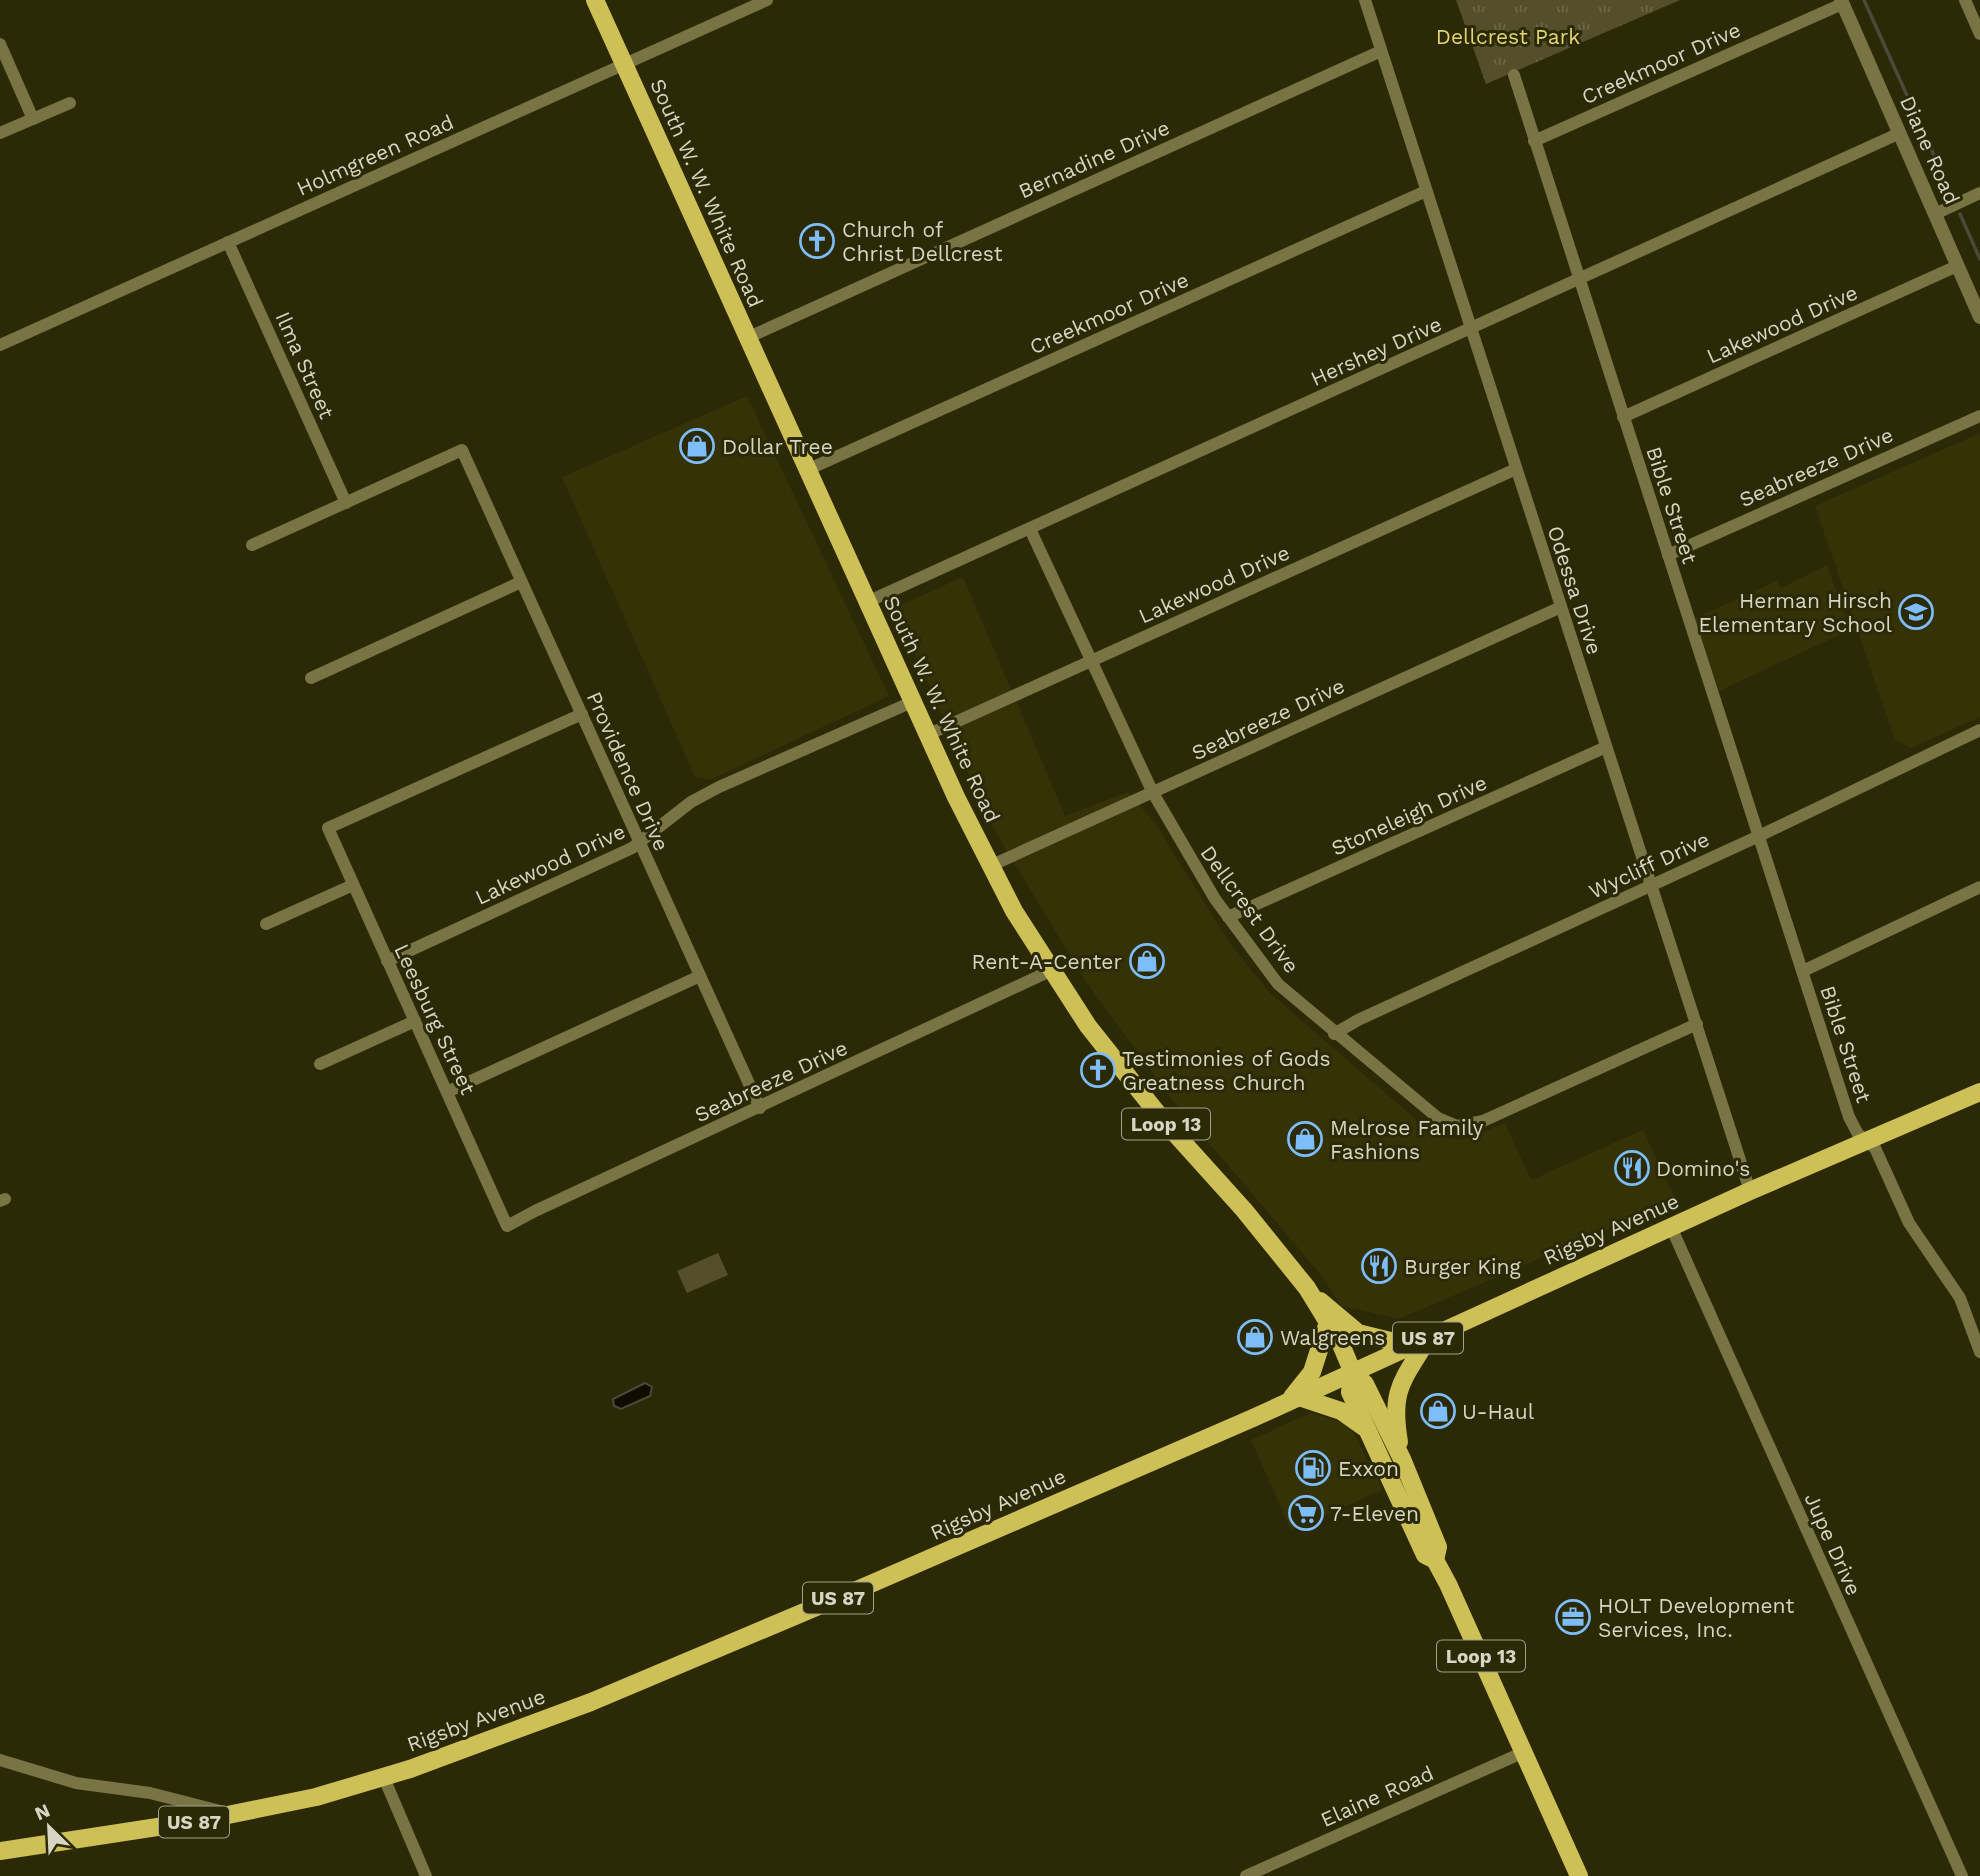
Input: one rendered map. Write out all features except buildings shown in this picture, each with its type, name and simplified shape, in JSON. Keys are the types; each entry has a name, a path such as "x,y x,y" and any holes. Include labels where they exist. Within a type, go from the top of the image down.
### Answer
{"main road":[{"name":"South W. W. White Road","path":"595,0 927,735 990,866 1050,971 1088,1026 1162,1119 1244,1210 1312,1295 1353,1373 1366,1384 1398,1451 1438,1547 1435,1560 1579,1876"},
{"name":"Rigsby Avenue","path":"0,1851 233,1814 316,1797 384,1778 591,1702 866,1587 1293,1400 1750,1191 1980,1092"},
{"path":"1312,1295 1358,1334 1412,1346"},
{"path":"1328,1322 1312,1372 1293,1400 1341,1411 1366,1428"},
{"path":"1376,1450 1398,1451 1395,1420 1397,1389 1429,1337"},
{"name":"South W. W. White Road","path":"1353,1373 1350,1392 1424,1555 1435,1560"}],"street":[{"name":"Holmgreen Road","path":"0,345 767,0"},
{"name":"Odessa Drive","path":"1365,0 1750,1191"},
{"path":"1965,0 1980,34"},
{"name":"Diane Road","path":"1841,2 1980,317"},
{"name":"Creekmoor Drive","path":"1534,141 1841,2"},
{"path":"0,44 33,119"},
{"name":"Bernadine Drive","path":"747,338 1381,51"},
{"name":"Bible Street","path":"1514,75 1849,1117 1858,1134 1875,1148 1909,1223 1960,1298 1980,1352"},
{"path":"0,133 70,103"},
{"name":"Hershey Drive","path":"867,602 1900,133"},
{"name":"Creekmoor Drive","path":"807,470 1426,191"},
{"path":"1935,214 1980,193"},
{"name":"Ilma Street","path":"228,242 346,503"},
{"name":"Lakewood Drive","path":"1623,417 1957,266"},
{"name":"Seabreeze Drive","path":"1668,555 1980,416"},
{"name":"Providence Drive","path":"346,503 462,450 760,1108"},
{"name":"Lakewood Drive","path":"927,735 1516,469"},
{"path":"252,545 346,503"},
{"name":"Dellcrest Drive","path":"1030,529 1153,793 1191,862 1228,917 1268,974 1334,1034 1438,1118 1457,1126 1483,1121 1697,1024"},
{"path":"311,678 521,582"},
{"name":"Seabreeze Drive","path":"990,866 1561,607"},
{"name":"Lakewood Drive","path":"387,961 640,843 691,803 719,787 912,702"},
{"name":"Leesburg Street","path":"507,1226 328,828 582,715"},
{"name":"Wycliff Drive","path":"1334,1034 1358,1020 1759,836 1980,730"},
{"name":"Stoneleigh Drive","path":"1228,917 1606,747"},
{"path":"266,924 353,885"},
{"path":"1803,971 1980,887"},
{"name":"Seabreeze Drive","path":"507,1226 535,1210 760,1108 1050,971"},
{"path":"447,1092 700,976"},
{"path":"320,1064 415,1021"},
{"name":"Jupe Drive","path":"1671,1227 1962,1876"},
{"name":"Elaine Road","path":"1246,1876 1524,1752"},
{"path":"0,1760 76,1783 150,1793 233,1814"},
{"path":"384,1778 426,1876"}],"shaded area":[{"path":"747,396 889,696 710,780 695,777 562,477"},
{"name":"Herman Hirsch Elementary School","path":"1980,433 1980,717 1911,748 1895,740 1815,506"},
{"path":"1827,565 1850,630 1719,691 1695,618 1777,581 1781,588"},
{"path":"963,577 1012,692 945,721 894,608"},
{"path":"1016,700 1065,816 1128,792 1154,822 1233,948 1271,994 1434,1135 1463,1140 1505,1123 1531,1180 1643,1130 1676,1200 1399,1319 1342,1306 1317,1270 1170,1097 1087,983 994,830 948,730"},
{"path":"645,1383 652,1387 650,1396 621,1409 614,1406 613,1399"},
{"path":"1310,1413 1349,1424 1383,1490 1291,1530 1251,1440"}],"green space":[{"name":"Dellcrest Park","path":"1456,0 1680,0 1486,84"},
{"path":"718,1253 728,1275 687,1293 677,1271"}],"waterway":[{"path":"1864,0 1951,193"},
{"path":"1960,214 1980,259"}],"place":[{"name":"Church of Christ Dellcrest","path":"817,241"},
{"name":"Dollar Tree","path":"697,446"},
{"name":"Herman Hirsch Elementary School","path":"1916,612"},
{"name":"Rent-A-Center","path":"1147,961"},
{"name":"Testimonies of Gods Greatness Church","path":"1098,1070"},
{"name":"Melrose Family Fashions","path":"1305,1139"},
{"name":"Domino's","path":"1632,1168"},
{"name":"Burger King","path":"1379,1266"},
{"name":"Walgreens","path":"1255,1337"},
{"name":"U-Haul","path":"1438,1411"},
{"name":"Exxon","path":"1313,1468"},
{"name":"7-Eleven","path":"1306,1513"},
{"name":"HOLT Development Services, Inc.","path":"1573,1617"}]}
